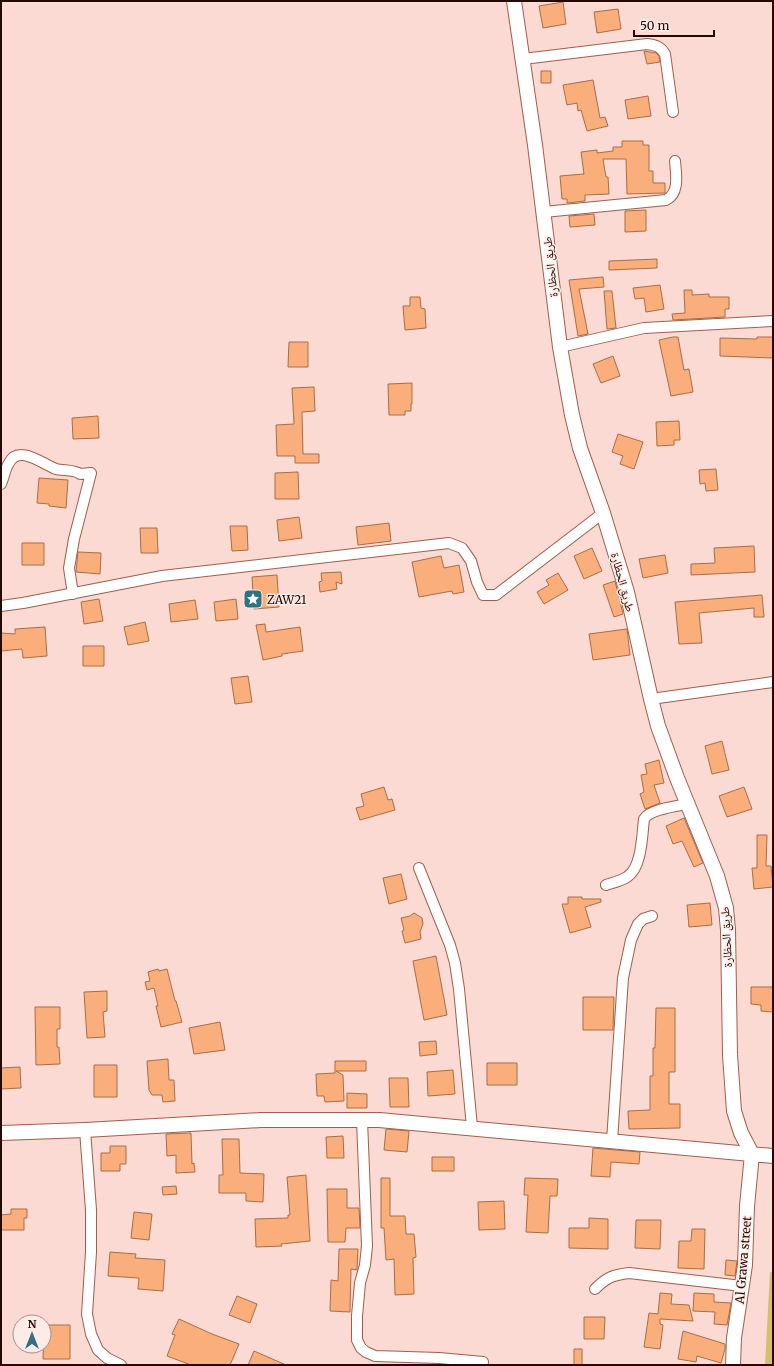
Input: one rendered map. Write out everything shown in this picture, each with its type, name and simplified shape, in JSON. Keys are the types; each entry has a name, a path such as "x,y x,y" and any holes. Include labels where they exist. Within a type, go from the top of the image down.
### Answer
{"street":[{"name":"طريق الحظارة","path":"514,1 544,212 560,347 572,415 580,448 603,513 626,592 651,699 667,752 718,876 725,902 728,930 729,1010 734,1111 741,1133 752,1154"},
{"path":"523,59 647,44 658,46 665,54 673,112"},
{"path":"544,212 666,200 670,198 675,191 675,161"},
{"path":"560,347 644,328 773,321"},
{"path":"1,484 9,462 13,458 20,455 29,455 58,470 77,471 80,474 91,473 74,539 69,568 73,594"},
{"path":"1,606 73,594 162,576 449,543 462,548 471,561 477,582 483,595 496,595 603,513"},
{"path":"651,699 773,682"},
{"path":"606,885 627,877 633,872 638,861 644,819 646,816 653,812 688,804"},
{"path":"419,868 448,940 455,963 472,1127"},
{"path":"612,1140 623,978 631,940 638,924 643,919 652,916"},
{"path":"1,1134 261,1120 379,1120 472,1127 773,1156"},
{"path":"362,1120 367,1246 365,1265 360,1283 357,1316 357,1340 360,1348 375,1356 439,1358 483,1362"},
{"path":"85,1130 91,1210 91,1252 87,1314 98,1350 106,1358 121,1365"},
{"name":"Al Grawa street","path":"733,1365 734,1338 745,1265 747,1206 752,1154"},
{"path":"594,1288 614,1274 629,1273 742,1286"}],"shaded area":[{"path":"770,1272 773,1273 773,1365 765,1365"}],"building":[{"path":"563,2 566,24 543,28 539,6"},
{"path":"618,9 621,29 597,33 594,12"},
{"path":"644,51 656,53 659,56 660,62 647,64"},
{"path":"541,71 551,71 551,83 541,83"},
{"path":"593,80 600,118 605,117 608,126 587,131 581,110 578,111 577,103 567,105 563,85"},
{"path":"648,96 651,116 628,119 625,100"},
{"path":"622,141 643,141 643,145 649,145 649,171 653,171 653,183 665,183 665,193 627,194 626,159 603,159 606,177 608,177 609,194 585,195 585,201 567,203 567,199 562,199 560,176 584,174 581,152 597,150 597,153 613,151 613,147 622,147"},
{"path":"646,210 646,231 625,232 625,211"},
{"path":"594,214 595,225 570,227 569,216"},
{"path":"657,259 657,268 609,270 609,261"},
{"path":"603,277 604,287 579,289 588,334 578,336 569,280"},
{"path":"660,285 664,309 646,312 644,298 635,299 633,288"},
{"path":"684,290 692,290 692,295 709,294 709,297 729,297 729,309 725,309 725,317 673,320 672,314 685,313"},
{"path":"604,291 612,291 616,328 607,329"},
{"path":"410,297 420,297 421,308 425,309 426,328 405,330 403,306 410,306"},
{"path":"678,337 684,370 689,369 693,392 671,396 659,340"},
{"path":"757,337 773,337 773,358 720,356 720,338 757,339"},
{"path":"289,342 308,342 308,367 288,367"},
{"path":"613,356 620,376 601,383 593,364"},
{"path":"412,383 411,411 405,411 405,415 389,415 388,384"},
{"path":"314,387 315,411 302,412 303,454 319,454 319,463 295,463 295,456 277,456 276,425 294,424 292,388"},
{"path":"98,416 99,438 73,439 72,418"},
{"path":"679,421 680,440 674,440 674,445 657,446 656,422"},
{"path":"618,434 643,442 634,469 620,464 623,456 612,452"},
{"path":"716,469 718,490 706,491 705,483 700,484 699,470"},
{"path":"298,472 299,499 275,499 275,473"},
{"path":"39,478 68,480 66,508 37,503"},
{"path":"299,517 302,538 279,541 277,520"},
{"path":"389,523 391,541 358,545 356,527"},
{"path":"230,526 247,526 248,550 232,551"},
{"path":"140,528 157,528 158,553 141,553"},
{"path":"22,543 44,543 44,565 22,565"},
{"path":"754,546 755,572 691,575 691,564 715,563 714,548"},
{"path":"592,548 602,571 584,579 574,556"},
{"path":"78,552 101,553 100,574 76,572"},
{"path":"665,555 668,573 643,578 639,559"},
{"path":"441,556 444,568 459,565 464,592 453,594 452,591 419,597 412,562"},
{"path":"341,572 342,584 336,582 337,589 320,592 319,582 322,581 321,573"},
{"path":"558,573 568,590 544,604 537,592 549,585 546,580"},
{"path":"277,575 279,607 254,609 252,577"},
{"path":"615,581 623,614 614,617 603,585"},
{"path":"762,595 764,617 754,617 754,608 699,613 702,643 679,644 675,602"},
{"path":"99,599 103,621 84,624 81,602"},
{"path":"236,599 238,619 216,621 214,602"},
{"path":"195,600 198,619 171,622 169,604"},
{"path":"145,622 149,641 128,645 124,627"},
{"path":"265,624 266,632 300,627 303,651 282,654 282,656 263,660 256,625"},
{"path":"45,627 47,656 23,658 22,649 1,651 1,633 15,634 15,629"},
{"path":"627,629 630,655 593,660 589,634"},
{"path":"83,646 104,646 104,666 83,666"},
{"path":"248,676 252,702 235,704 231,678"},
{"path":"722,741 729,770 712,774 705,746"},
{"path":"659,760 664,783 654,785 660,803 645,809 640,794 644,792 641,775 647,774 645,764"},
{"path":"384,787 388,800 392,799 395,810 360,820 356,808 364,806 361,794"},
{"path":"744,787 752,809 727,817 719,796"},
{"path":"684,818 703,863 694,867 682,841 673,844 666,826"},
{"path":"757,835 767,835 766,866 771,866 773,887 754,889 752,868 757,868"},
{"path":"401,874 407,899 389,904 383,878"},
{"path":"568,897 601,899 601,902 585,907 591,927 570,933 562,904 568,904"},
{"path":"710,903 712,925 689,927 687,905"},
{"path":"414,913 422,918 423,924 420,932 421,939 405,943 401,918 410,916"},
{"path":"436,956 447,1015 424,1020 413,961"},
{"path":"158,969 159,971 167,969 182,1022 161,1027 156,1006 158,1006 154,988 147,990 145,982 150,981 148,972"},
{"path":"751,987 773,987 773,1012 761,1011 761,1005 751,1004"},
{"path":"107,991 107,1011 103,1012 105,1037 87,1038 84,992"},
{"path":"583,997 614,997 613,1030 583,1030"},
{"path":"35,1007 60,1007 60,1029 57,1029 57,1047 59,1047 60,1064 36,1065"},
{"path":"656,1008 675,1008 675,1072 669,1072 669,1104 680,1104 680,1128 629,1129 628,1111 650,1110 650,1076 653,1076 653,1048 655,1048"},
{"path":"220,1022 225,1050 194,1054 189,1028"},
{"path":"436,1041 437,1054 420,1056 419,1042"},
{"path":"168,1059 169,1080 174,1080 175,1101 163,1102 162,1095 152,1095 149,1090 147,1061"},
{"path":"335,1061 366,1061 366,1071 336,1071 343,1075 344,1101 325,1102 324,1096 317,1096 316,1074 335,1073"},
{"path":"487,1063 517,1063 517,1085 487,1085"},
{"path":"94,1065 117,1065 117,1097 94,1097"},
{"path":"20,1067 21,1088 1,1089 1,1068"},
{"path":"453,1070 455,1094 428,1096 427,1072"},
{"path":"389,1078 408,1078 409,1107 390,1107"},
{"path":"347,1093 367,1094 367,1108 347,1108"},
{"path":"386,1129 409,1131 407,1152 384,1150"},
{"path":"191,1133 192,1164 194,1163 195,1172 176,1173 176,1155 167,1156 166,1134"},
{"path":"343,1136 344,1158 327,1158 326,1137"},
{"path":"222,1139 239,1139 240,1173 264,1174 263,1202 246,1201 246,1193 219,1193 219,1175 223,1175"},
{"path":"110,1146 126,1146 126,1164 120,1164 120,1171 101,1171 101,1153 110,1153"},
{"path":"593,1148 640,1152 639,1164 611,1162 610,1177 591,1176"},
{"path":"432,1157 454,1157 454,1171 432,1171"},
{"path":"306,1175 310,1241 281,1244 282,1246 256,1247 255,1219 288,1218 288,1215 290,1215 287,1177"},
{"path":"381,1178 390,1178 390,1216 405,1216 406,1234 414,1234 416,1257 413,1258 414,1294 395,1295 394,1259 386,1260 384,1228 381,1228"},
{"path":"525,1178 558,1179 557,1196 550,1196 548,1233 526,1232 528,1195 524,1195"},
{"path":"176,1186 177,1194 163,1195 162,1187"},
{"path":"327,1189 347,1189 347,1208 359,1208 360,1228 346,1228 345,1242 328,1242"},
{"path":"504,1201 505,1229 479,1230 478,1202"},
{"path":"11,1209 27,1209 27,1218 24,1218 24,1230 1,1230 1,1215 11,1214"},
{"path":"134,1212 152,1214 149,1240 131,1238"},
{"path":"589,1218 608,1219 608,1249 569,1248 569,1228 589,1228"},
{"path":"636,1220 661,1220 660,1249 635,1248"},
{"path":"692,1229 705,1229 704,1269 678,1268 679,1241 691,1241"},
{"path":"339,1249 358,1249 357,1270 351,1269 350,1312 330,1311 331,1280 338,1281"},
{"path":"110,1252 136,1254 135,1258 165,1260 163,1291 138,1289 139,1278 108,1276"},
{"path":"726,1260 737,1261 735,1276 725,1275"},
{"path":"660,1293 672,1294 671,1304 689,1305 693,1321 660,1319 660,1324 663,1325 660,1349 644,1347 649,1313 658,1314"},
{"path":"694,1293 714,1294 714,1302 731,1303 727,1325 714,1324 715,1312 693,1311"},
{"path":"237,1296 257,1304 250,1323 229,1315"},
{"path":"584,1317 605,1317 604,1339 584,1339"},
{"path":"179,1319 239,1344 230,1365 191,1365 167,1356 175,1335 172,1334"},
{"path":"52,1325 70,1325 70,1359 43,1359 43,1354 52,1354"},
{"path":"683,1331 725,1344 721,1363 697,1356 696,1362 678,1359"},
{"path":"574,1349 582,1349 582,1365 574,1365"},
{"path":"254,1351 286,1365 248,1365"}],"place":[{"name":"ZAW21","path":"253,599"}]}
